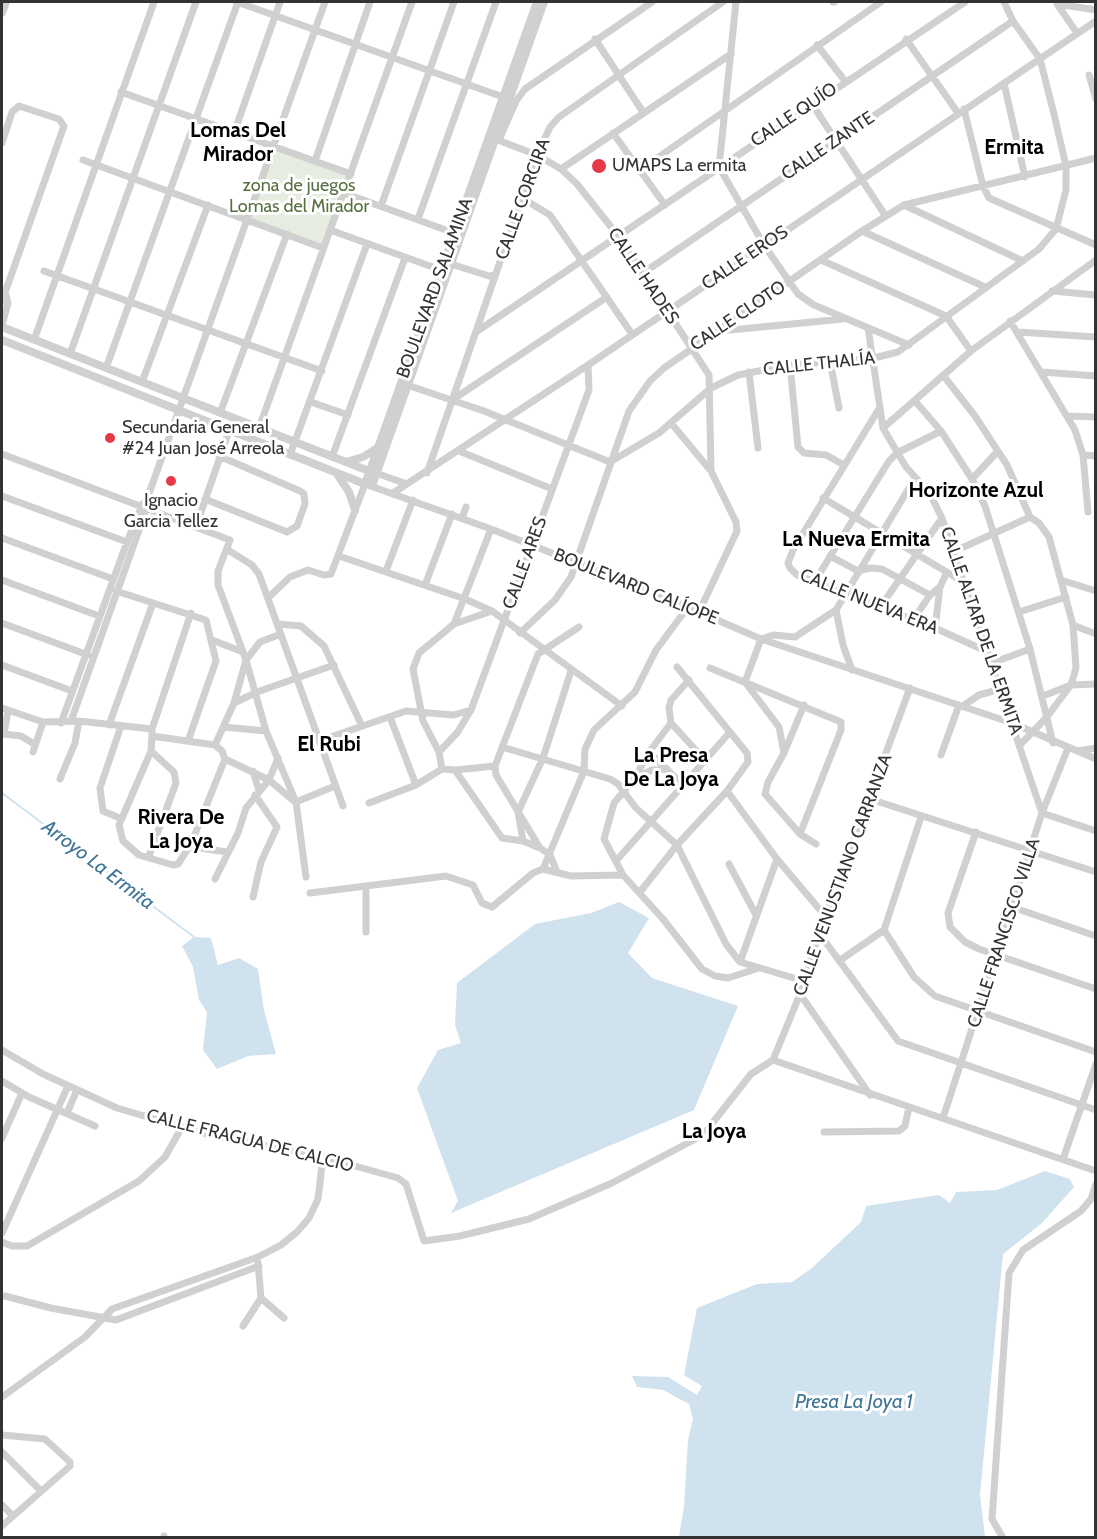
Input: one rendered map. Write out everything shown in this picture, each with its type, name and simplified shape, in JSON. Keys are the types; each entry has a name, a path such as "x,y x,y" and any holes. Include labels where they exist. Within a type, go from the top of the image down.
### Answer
{"street":[{"path":"2,13 6,2"},
{"path":"34,340 154,2"},
{"path":"70,354 196,2"},
{"path":"106,368 238,2 503,97"},
{"path":"234,133 280,2"},
{"path":"61,723 72,691 116,591 177,412 325,2"},
{"path":"315,161 370,2"},
{"path":"259,428 412,2"},
{"path":"381,206 454,2"},
{"path":"418,219 496,2"},
{"name":"BOULEVARD SALAMINA","path":"373,472 377,448 537,2"},
{"name":"BOULEVARD SALAMINA","path":"269,597 290,577 308,570 324,575 331,574 407,385 497,140 544,2"},
{"path":"497,140 525,88 652,2"},
{"name":"CALLE CORCIRA","path":"427,473 543,138 559,117 723,2"},
{"path":"736,2 719,166 764,245 788,282 805,300 909,345"},
{"path":"640,170 869,6 881,2"},
{"name":"CALLE QUÍO","path":"476,332 619,237 906,39 965,2"},
{"path":"1004,2 1013,21 1040,59"},
{"path":"1077,33 1057,4 1095,10"},
{"name":"CALLE ZANTE","path":"643,273 1013,21"},
{"name":"CALLE EROS","path":"393,493 427,473 588,365 1095,21"},
{"path":"595,39 643,112"},
{"path":"906,39 961,111 985,193 994,202 1095,245"},
{"path":"817,45 845,81"},
{"path":"561,169 731,54"},
{"name":"CALLE THALÍA","path":"610,462 672,423 711,388 749,372 790,365 874,358 898,352 1046,243 1056,229 1066,190 1066,166 1040,59"},
{"path":"1089,75 1095,99"},
{"path":"1004,83 1025,177"},
{"path":"121,92 351,174"},
{"path":"812,104 885,215"},
{"path":"2,143 12,112 20,106 59,119 64,126 3,296 8,303 2,326 295,443 407,484"},
{"path":"613,133 665,205"},
{"name":"CALLE HADES","path":"497,140 537,155 561,169 589,197 619,237 666,311 707,369 711,388 711,471 736,522 737,531 699,612"},
{"name":"CALLE CLOTO","path":"520,633 555,600 577,563 629,411 639,394 657,374 885,215 904,205 1095,158"},
{"path":"83,160 323,248"},
{"path":"344,193 454,233"},
{"path":"522,198 550,215 633,334"},
{"path":"142,382 207,205"},
{"path":"904,205 1023,261"},
{"path":"330,230 441,270"},
{"path":"862,231 985,287"},
{"path":"220,413 248,344 287,234"},
{"path":"290,455 366,244"},
{"path":"332,457 405,258"},
{"path":"821,260 946,316 971,351"},
{"path":"883,428 971,351 1095,260"},
{"path":"451,264 489,276 495,275"},
{"path":"44,271 322,371"},
{"path":"1052,291 1095,295"},
{"path":"452,400 607,297"},
{"path":"720,331 845,318"},
{"path":"1010,321 1068,416 1083,455 1088,512"},
{"path":"868,328 883,428"},
{"path":"1018,332 1095,337"},
{"name":"BOULEVARD CALÍOPE","path":"2,340 177,412 531,544 761,639 1012,723 1095,759"},
{"path":"830,361 839,408"},
{"name":"CALLE ARES","path":"439,752 457,733 471,710 589,390 588,365"},
{"path":"790,365 801,452 826,455 844,465"},
{"path":"749,372 758,448"},
{"path":"1042,372 1095,376"},
{"path":"943,375 975,416 1011,472 1030,517 1039,523 1049,537 1073,625 1076,668 1071,685 1047,718 1020,745"},
{"path":"407,385 505,420 610,462"},
{"path":"915,401 941,431 972,479 996,534 1043,696 1053,742"},
{"path":"311,402 348,415"},
{"name":"CALLE NUEVA ERA","path":"880,407 823,498 788,563 793,572 935,628 988,652"},
{"path":"1068,416 1095,417"},
{"path":"672,423 711,471"},
{"name":"CALLE ALTAR DE LA ERMITA","path":"883,428 897,453 915,478 929,492 942,518 1042,813"},
{"path":"200,515 229,430"},
{"path":"815,581 889,461 897,453 941,431"},
{"path":"345,462 363,458 377,448"},
{"path":"459,451 552,489"},
{"path":"972,479 998,452"},
{"path":"2,454 146,504 230,540 218,571 218,585 243,652 266,731 296,802 306,877"},
{"path":"1083,455 1095,456"},
{"path":"205,499 287,532 297,526 306,504 304,494 300,491 219,456"},
{"path":"336,473 349,492 356,510"},
{"path":"745,682 761,639 773,635 795,637 836,610 915,478"},
{"path":"1087,493 1095,494"},
{"path":"2,496 127,542"},
{"path":"823,498 965,583"},
{"path":"386,571 413,500"},
{"path":"60,779 75,743 75,721 99,616 127,542 146,504"},
{"path":"462,518 466,507"},
{"path":"425,585 452,514"},
{"path":"954,551 1030,517"},
{"path":"881,606 942,518"},
{"path":"454,624 491,529"},
{"path":"2,538 113,579"},
{"path":"228,550 256,569 269,597 343,806"},
{"path":"339,556 465,598 492,611 542,650 622,706"},
{"path":"830,556 858,571 876,567 930,595"},
{"path":"913,620 930,595 940,586 947,573"},
{"path":"2,580 99,616"},
{"path":"1061,580 1095,591"},
{"path":"935,628 940,586"},
{"path":"116,591 191,613 206,620 216,661 188,741"},
{"path":"1019,612 1066,597"},
{"path":"109,725 153,603"},
{"path":"543,869 584,771 585,749 594,730 622,706 641,684 656,650 688,607"},
{"path":"836,610 843,645 852,670"},
{"path":"442,769 439,752 420,711 413,663 419,653 454,624 492,611"},
{"path":"43,722 34,748 3,731 5,709 43,722 75,721 121,726 152,733 188,741 215,745 222,750 225,759 191,844 178,864 173,865 131,850 123,841 121,822 151,751 152,733 191,613"},
{"path":"2,624 89,656"},
{"path":"278,624 301,626 324,646 363,726"},
{"path":"1073,625 1095,634"},
{"path":"540,848 496,775 495,766 535,660 542,650 579,627"},
{"path":"212,640 243,652 281,634"},
{"path":"243,652 255,646"},
{"path":"992,663 1030,649"},
{"path":"215,745 234,703 243,652"},
{"path":"2,665 72,691"},
{"path":"234,703 256,692 334,665"},
{"path":"640,892 676,845 727,791 748,762 747,753 677,667"},
{"path":"710,668 838,719 842,725 800,834"},
{"path":"523,841 518,812 543,758 571,671"},
{"path":"634,779 649,752 671,723 671,700 689,680"},
{"path":"745,682 778,727 784,753"},
{"path":"1043,696 1071,685 1095,683"},
{"name":"CALLE VENUSTIANO CARRANZA","path":"773,1060 800,994 819,933 910,688"},
{"path":"941,755 961,705 979,695 1000,689"},
{"path":"804,705 784,753 768,782 765,794 800,834 816,844"},
{"path":"319,741 406,711 454,715 471,710"},
{"path":"390,717 416,785"},
{"path":"671,723 704,759"},
{"path":"121,726 100,788 103,812 121,822"},
{"path":"224,727 266,731"},
{"path":"616,861 730,732"},
{"path":"502,747 610,779 623,789 636,808 676,845 726,944 740,962 756,969 804,981"},
{"name":"CALLE FRANCISCO VILLA","path":"943,1118 1042,813 1068,748"},
{"path":"1077,751 1095,748"},
{"path":"149,856 177,783 174,772 151,751"},
{"path":"649,752 682,784"},
{"path":"215,879 257,793 269,780 278,758"},
{"path":"225,759 269,780 296,802"},
{"path":"369,803 416,785 442,769 495,766"},
{"path":"667,769 652,770 634,779 623,789 610,812 604,839 623,875 640,892 702,969 715,976 728,978 756,969"},
{"path":"455,770 498,834 507,840 523,841 540,848 550,855 557,872"},
{"path":"253,771 257,793 277,827 261,862 253,897"},
{"path":"296,802 335,786"},
{"path":"727,791 777,859 826,917"},
{"path":"870,799 1095,872"},
{"path":"1042,813 1095,831"},
{"path":"839,961 884,930 921,817"},
{"path":"976,832 948,920 957,936 965,942 996,955 1095,989"},
{"path":"191,844 200,848 227,852"},
{"path":"740,962 777,859"},
{"path":"729,864 756,915"},
{"path":"310,893 453,877 473,885 482,903 487,907 492,907 533,873 543,869 571,876 623,875"},
{"path":"366,888 366,932"},
{"path":"1012,907 1095,936"},
{"path":"884,930 921,986 935,996 1095,1052"},
{"path":"819,933 897,1041 1095,1110"},
{"path":"800,994 870,1095"},
{"name":"CALLE FRAGUA DE CALCIO","path":"2,1050 68,1086 117,1108 269,1149 323,1158 402,1180 424,1241 460,1236 529,1219 612,1183 703,1135 751,1074 773,1060"},
{"path":"773,1060 1095,1171"},
{"path":"1063,1160 1095,1064"},
{"path":"2,1081 57,1110 95,1126"},
{"path":"2,1233 68,1086"},
{"path":"67,1113 77,1090"},
{"path":"2,1138 22,1093"},
{"path":"824,1132 899,1131 905,1126 909,1107"},
{"path":"2,1242 12,1246 27,1246 139,1181 165,1157 182,1127"},
{"path":"2,1397 85,1337 101,1318 120,1305 258,1257 297,1233 309,1218 318,1199 323,1158"},
{"path":"1003,1538 992,1519 1009,1273 1023,1250 1081,1211 1091,1199 1095,1184"},
{"path":"243,1326 261,1298 258,1257"},
{"path":"5,1296 116,1320 259,1266"},
{"path":"261,1298 284,1318"},
{"path":"2,1435 45,1439 70,1462 70,1466 2,1526"},
{"path":"2,1452 41,1491"},
{"path":"2,1505 13,1516"}],"green space":[{"name":"zona de juegos Lomas del Mirador","path":"272,145 352,173 325,247 247,219"}],"water":[{"path":"619,902 649,918 628,953 652,978 738,1006 694,1110 451,1213 458,1201 417,1088 438,1050 461,1043 455,1025 457,983 535,924 591,913"},
{"path":"194,937 211,938 218,965 239,958 258,969 264,1010 276,1054 248,1056 217,1069 203,1050 207,1012 199,1000 193,967 182,946"},
{"name":"Presa La Joya 1","path":"1045,1171 1070,1179 1074,1187 1042,1223 1003,1254 980,1495 985,1537 679,1537 684,1506 688,1440 693,1419 689,1404 663,1390 637,1387 632,1376 668,1377 697,1395 702,1386 684,1375 697,1308 757,1284 792,1282 812,1268 861,1222 866,1206 939,1195 950,1203 956,1192 997,1190"}],"waterway":[{"name":"Arroyo La Ermita","path":"2,793 194,937"}],"place":[{"name":"UMAPS La ermita","path":"599,166"},
{"name":"Secundaria General #24 Juan José Arreola","path":"110,438"},
{"name":"Ignacio Garcia Tellez","path":"171,481"}],"district":[{"name":"Lomas Del Mirador","path":"238,143"},
{"name":"Ermita","path":"1014,148"},
{"name":"Horizonte Azul","path":"976,491"},
{"name":"La Nueva Ermita","path":"856,540"},
{"name":"El Rubi","path":"329,745"},
{"name":"La Presa De La Joya","path":"671,768"},
{"name":"Rivera De La Joya","path":"181,830"},
{"name":"La Joya","path":"714,1132"}]}
